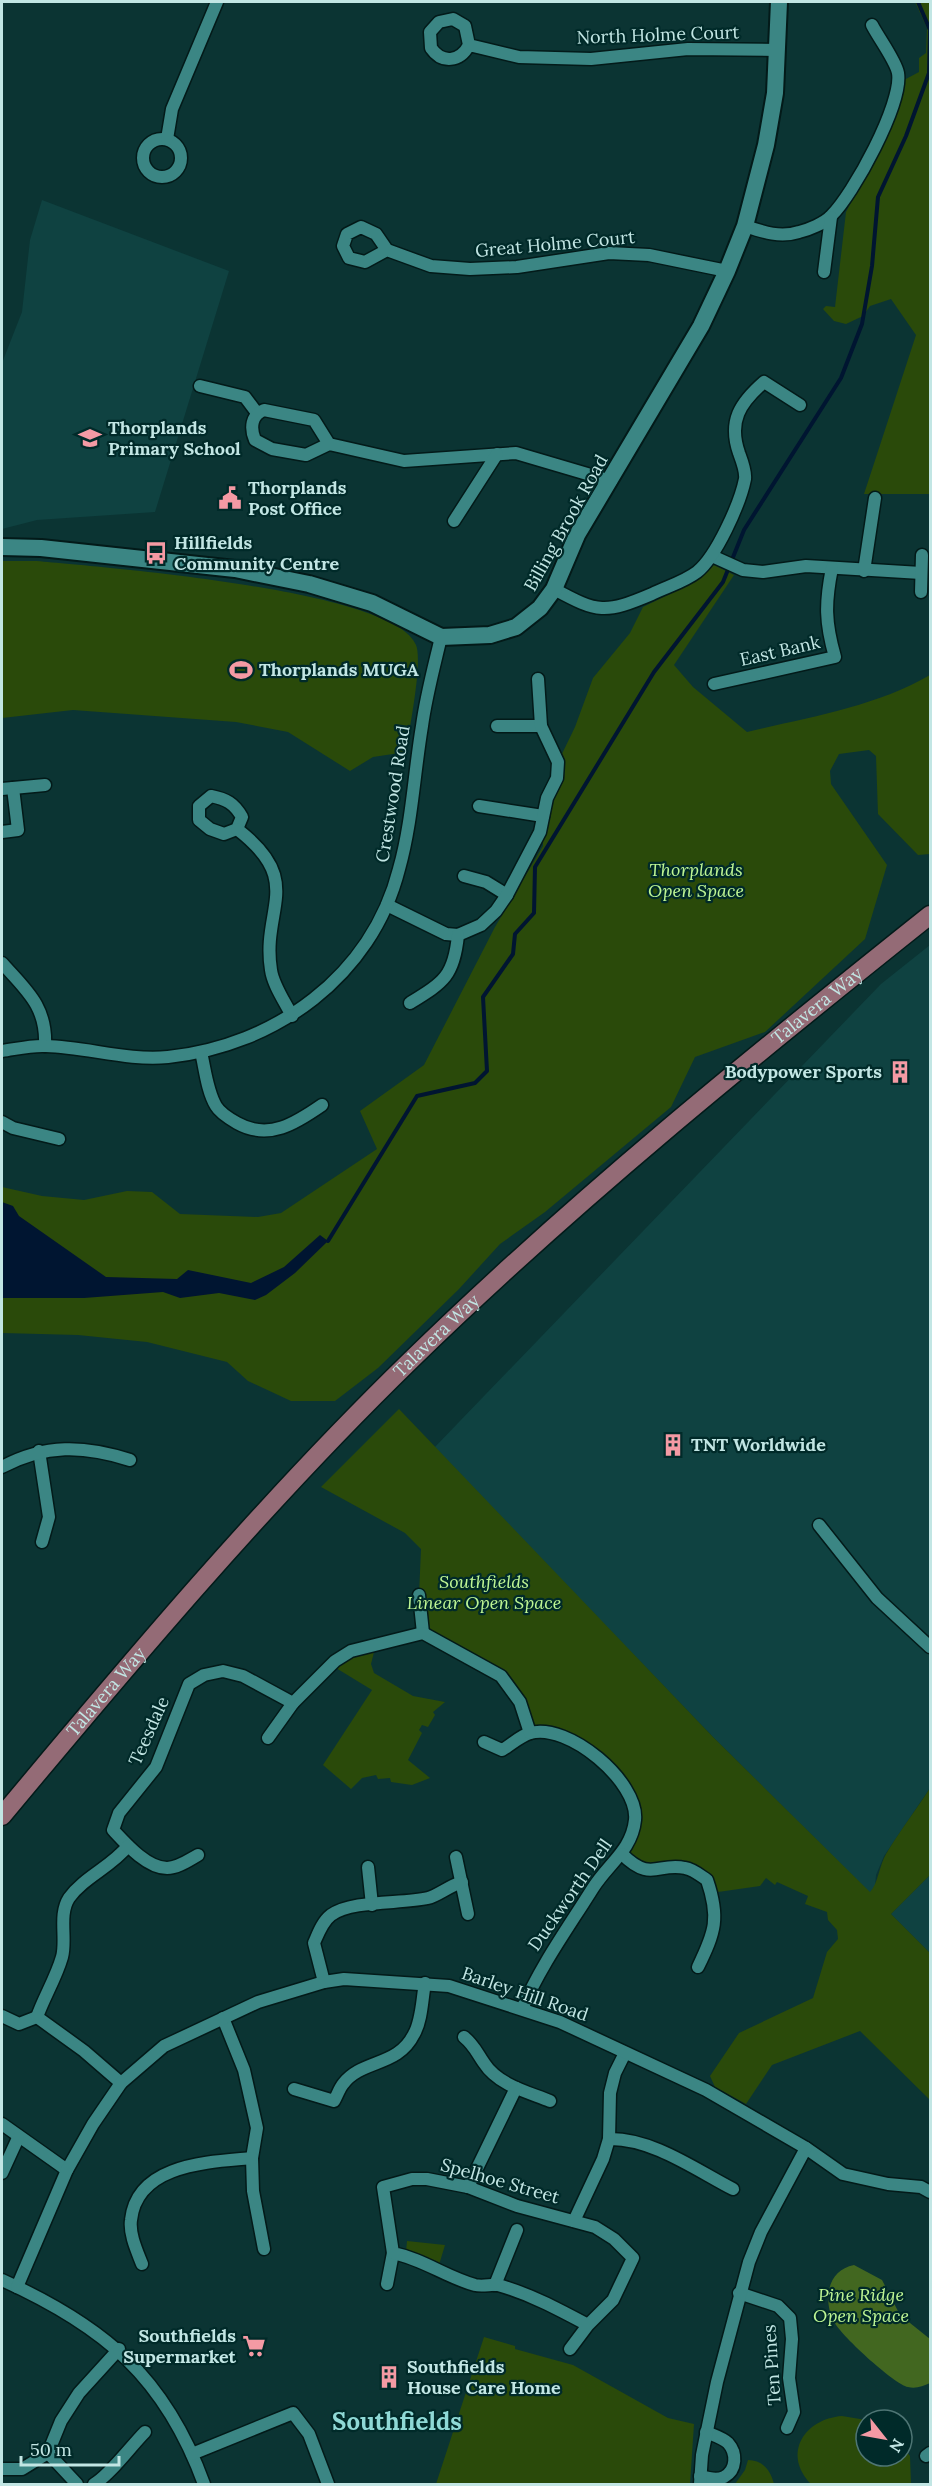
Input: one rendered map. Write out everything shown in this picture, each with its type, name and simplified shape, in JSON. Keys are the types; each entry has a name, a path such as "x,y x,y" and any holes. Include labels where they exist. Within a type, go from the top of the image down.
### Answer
{"main road":[{"name":"Talavera Way","path":"2,1816 219,1563 409,1362 570,1213 930,915"}],"street":[{"path":"167,139 172,109 217,2"},
{"name":"Billing Brook Road","path":"2,547 41,548 236,569 309,584 372,603 441,637 466,638 505,632 540,608 554,589 577,535 701,326 745,226 766,146 778,50 779,2"},
{"path":"824,272 831,217 854,184 878,142 894,101 898,73 872,25"},
{"name":"North Holme Court","path":"469,45 519,57 591,59 688,49 778,50"},
{"path":"745,226 775,235 798,233 831,217"},
{"name":"Great Holme Court","path":"387,250 431,266 470,269 517,267 609,254 649,255 727,271"},
{"path":"554,589 581,604 597,609 609,609 676,583 697,572 712,556 745,478 734,438 734,421 750,394 764,382 800,405"},
{"path":"200,386 245,397 257,413"},
{"path":"257,413 273,411 314,420 329,444"},
{"path":"257,413 252,422 252,433 261,446 306,455 329,444 404,461 516,453 611,481"},
{"path":"454,521 497,454"},
{"path":"864,571 875,498"},
{"path":"921,592 922,555"},
{"path":"712,556 743,570 763,572 806,566 921,573"},
{"name":"East Bank","path":"714,684 835,657 828,631 825,602 832,568"},
{"name":"Crestwood Road","path":"2,1051 45,1046 155,1058 201,1052 246,1040 292,1016 314,1000 355,960 387,905 399,871 422,724 441,637"},
{"path":"387,905 446,934 458,935 481,925 496,911 507,895 540,832 547,798 557,778 558,762 541,726 538,679"},
{"path":"497,726 541,726"},
{"path":"2,832 18,830 7,788 45,785"},
{"path":"479,806 543,816"},
{"path":"237,829 254,843 272,869 278,892 269,950 271,973 292,1016"},
{"path":"464,876 486,882 507,895"},
{"path":"410,1003 440,984 456,962 458,935"},
{"path":"2,963 33,997 44,1017 45,1046"},
{"path":"201,1052 216,1107 249,1130 272,1131 295,1124 322,1105"},
{"path":"2,1122 13,1128 59,1139"},
{"path":"2,1467 39,1451 68,1447 85,1448 130,1460"},
{"path":"39,1451 49,1517 42,1542"},
{"path":"819,1525 877,1598 930,1647"},
{"path":"419,1595 423,1633"},
{"path":"268,1738 293,1703 335,1661 351,1651 423,1633 501,1676 520,1702 530,1733 502,1750 484,1742"},
{"name":"Teesdale","path":"198,1855 169,1868 152,1863 128,1846 113,1830 119,1813 156,1767 189,1684 204,1676 223,1671 243,1676 293,1703"},
{"name":"Duckworth Dell","path":"522,2010 552,1949 572,1924 606,1870 622,1854 631,1837 635,1821 635,1806 630,1794 597,1755 575,1741 549,1734 530,1733"},
{"path":"2,2016 19,2024 37,2017 62,1956 64,1911 68,1901 74,1893 117,1860 128,1846"},
{"path":"622,1854 644,1869 657,1871 686,1868 707,1880 714,1899 714,1934 698,1967"},
{"path":"456,1857 468,1914"},
{"path":"368,1867 372,1905"},
{"path":"324,1982 314,1943 329,1916 339,1911 372,1905 432,1898 446,1887 462,1882"},
{"name":"Barley Hill Road","path":"17,2287 67,2170 93,2124 121,2084 164,2046 258,2002 324,1982 366,1979 425,1983 468,1991 560,2022 706,2090 806,2148 843,2174 888,2184 921,2187 930,2192"},
{"path":"294,2089 334,2101 343,2084 355,2074 394,2058 407,2046 416,2032 425,1983"},
{"path":"37,2017 84,2051 121,2084"},
{"path":"223,2018 244,2070 257,2128 252,2158 253,2192 264,2249"},
{"path":"464,2037 477,2049 484,2064 501,2080 550,2101"},
{"name":"Spelhoe Street","path":"393,2253 383,2187 412,2179 427,2179 468,2187 517,2206 574,2221 603,2159 609,2139 610,2093 625,2053"},
{"path":"468,2187 516,2088"},
{"path":"2,2124 18,2138 67,2170"},
{"path":"2,2173 18,2138"},
{"path":"609,2139 636,2143 653,2149 733,2189"},
{"path":"706,2432 726,2441 735,2457 734,2464 725,2477 700,2480 706,2432 727,2337 761,2232 806,2148"},
{"path":"142,2264 134,2242 131,2220 135,2205 145,2189 165,2175 187,2165 252,2158"},
{"path":"570,2349 588,2325 613,2300 633,2258 614,2239 595,2227 574,2221"},
{"path":"495,2284 517,2230"},
{"path":"387,2284 393,2253 418,2259 450,2276 477,2286 495,2284 538,2299 588,2325"},
{"path":"2,2280 71,2316 119,2349 152,2384 172,2413 204,2484"},
{"name":"Ten Pines","path":"740,2293 778,2306 790,2318 792,2339 789,2378 794,2412 787,2428"},
{"path":"2,2469 22,2469 48,2453 61,2421 79,2392 119,2349"},
{"path":"192,2454 293,2413 309,2434 328,2484"},
{"path":"94,2484 103,2479 122,2454 146,2432"},
{"path":"48,2453 77,2484"}],"shaded area":[{"name":"Thorplands Primary School","path":"42,200 229,271 155,512 37,520 2,529 2,363 22,312 30,240"},
{"path":"930,945 930,1788 884,1856 876,1875 875,1887 870,1893 713,1737 434,1448 881,984"},
{"path":"2,1202 13,1206 19,1216 106,1277 177,1279 188,1270 251,1283 284,1267 320,1235 328,1241 295,1273 266,1295 255,1300 219,1293 180,1298 163,1292 84,1298 2,1298"},
{"path":"930,1875 930,1953 891,1914"}],"green space":[{"path":"915,2 930,2 930,494 864,494 916,335 891,299 870,306 863,316 846,324 834,321 823,309 826,306 835,307 846,212 882,144 904,80 919,72 919,58 926,53 927,28"},
{"path":"2,561 37,561 178,575 241,584 302,595 356,609 396,626 416,645 418,654 417,681 406,752 373,757 350,771 288,732 236,722 73,710 2,718"},
{"name":"Thorplands Open Space","path":"714,565 734,575 674,665 693,687 747,732 864,703 909,686 930,675 930,854 918,855 878,814 876,756 869,750 839,754 830,771 831,784 887,865 865,939 765,1032 695,1057 671,1107 545,1212 500,1244 459,1289 378,1368 335,1401 291,1401 248,1381 227,1362 147,1342 78,1335 2,1333 2,1187 42,1196 84,1200 127,1191 152,1192 180,1214 258,1217 281,1213 377,1149 360,1111 424,1065 495,927 543,846 543,816 558,762 575,727 593,678 630,633 643,607 696,581"},
{"name":"Southfields Linear Open Space","path":"399,1409 713,1737 870,1892 886,1854 930,1788 930,1875 891,1914 930,1953 930,2100 860,2031 772,2065 746,2104 715,2087 710,2076 739,2033 813,1998 827,1952 838,1939 837,1930 828,1920 827,1912 805,1904 808,1896 777,1882 775,1885 766,1878 760,1886 718,1892 697,1873 657,1871 622,1854 631,1837 630,1794 575,1741 530,1733 501,1676 423,1633 419,1595 421,1549 405,1533 321,1487"},
{"path":"374,1652 371,1664 374,1673 413,1696 445,1702 433,1712 435,1715 428,1727 422,1725 419,1730 422,1733 408,1760 430,1778 412,1785 391,1782 390,1778 378,1779 376,1775 362,1778 351,1789 323,1765 372,1690 336,1668 352,1657"},
{"path":"407,2241 445,2245 439,2265 406,2252"},
{"name":"Pine Ridge Open Space","path":"854,2265 882,2280 900,2315 930,2339 930,2383 914,2388 901,2384 868,2358 837,2327 828,2303 830,2286 838,2273"},
{"path":"484,2337 515,2346 515,2349 573,2365 668,2418 694,2424 690,2484 436,2484"},
{"path":"842,2416 854,2418 854,2468 910,2468 911,2484 811,2484 802,2473 798,2461 798,2450 801,2440 808,2431 829,2419"},
{"path":"748,2460 753,2460 766,2467 774,2484 735,2484 745,2470"}],"waterway":[{"path":"328,1241 417,1096 475,1083 487,1071 483,997 513,954 515,934 534,913 535,867 654,672 723,582 744,530 841,378 862,324 872,266 878,197 906,136 929,73 930,30 918,2"}],"place":[{"name":"Thorplands Primary School","path":"90,438"},
{"name":"Thorplands Post Office","path":"230,498"},
{"name":"Hillfields Community Centre","path":"156,553"},
{"name":"Thorplands MUGA","path":"241,670"},
{"name":"Bodypower Sports","path":"900,1072"},
{"name":"TNT Worldwide","path":"673,1445"},
{"name":"Southfields Supermarket","path":"254,2346"},
{"name":"Southfields House Care Home","path":"389,2377"}],"district":[{"name":"Southfields","path":"397,2422"}]}
